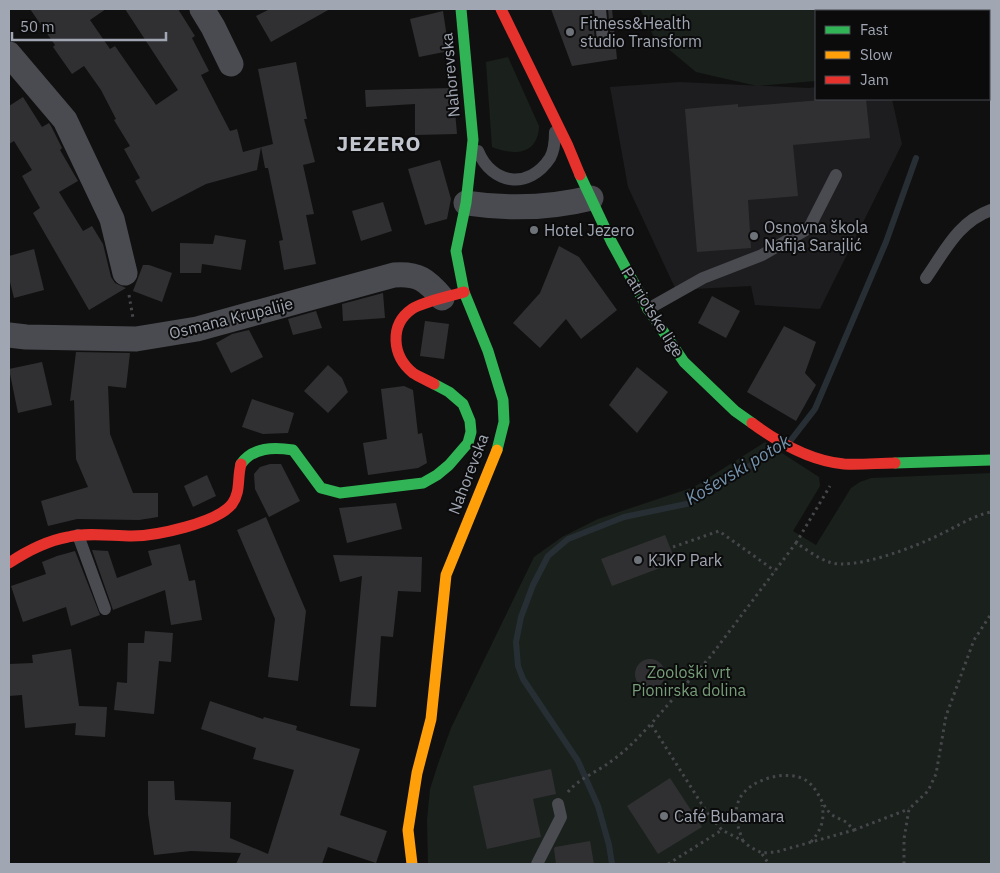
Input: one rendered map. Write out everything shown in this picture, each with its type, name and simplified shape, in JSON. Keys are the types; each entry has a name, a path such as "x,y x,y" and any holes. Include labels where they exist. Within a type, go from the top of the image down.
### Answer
{"street":[{"path":"202,9 213,27 230,64"},
{"name":"Nahorevska","path":"412,864 408,830 417,773 431,719 446,575 497,451 504,422 503,400 488,351 453,295 456,251 466,203 473,140 461,9"},
{"name":"Patriotske lige","path":"501,9 568,146 611,241 648,309 684,362 735,411 768,434 809,457 844,464 991,460"},
{"path":"9,54 65,120 112,219 126,273"},
{"path":"466,203 487,206 549,205 572,203 591,198"},
{"name":"Osmana Krupalije","path":"9,335 136,339 198,329 394,275 419,276 432,286 453,295"},
{"path":"9,563 26,551 50,541 78,535 142,536 220,515 229,508 236,498 239,487 239,470 245,458 255,452 268,448 293,450 321,488 340,493 423,483 437,475 460,455 468,443 471,432 470,421 462,404 449,392 413,373 402,362 396,347 395,338 403,317 413,308 453,295"}],"lane":[{"path":"600,9 603,41"},
{"path":"473,140 483,164 497,177 511,180 526,177 539,171 550,158 555,143 556,123"},
{"path":"648,309 703,278 762,255 809,228 836,175"},
{"path":"926,278 952,238 977,215 991,210"},
{"path":"78,535 105,609"},
{"path":"537,864 561,817 558,804"}],"path":[{"path":"126,273 136,339"},
{"path":"575,785 594,774 632,745 710,657 796,543 844,464"},
{"path":"796,543 829,562 846,564 867,562 937,536 966,521 991,512"},
{"path":"673,547 719,531 776,571"},
{"path":"651,724 708,814 722,830 750,847 762,853 776,852 854,830 909,809 928,791 936,774 946,716 974,640 991,614"},
{"path":"743,841 737,826 737,807 740,798 750,788 774,776 796,776 807,781 816,789 822,802 823,825 810,843"},
{"path":"822,802 836,818 846,822 854,830"},
{"path":"904,864 904,839 909,809"},
{"path":"668,864 722,830"},
{"path":"762,853 769,864"}],"shaded area":[{"name":"Osnovna škola Nafija Sarajlić","path":"679,82 815,87 815,100 892,100 902,144 820,309 755,305 751,286 676,290 628,187 610,87"}],"green space":[{"path":"640,9 991,9 991,78 990,10 815,10 815,81 757,86 696,72 654,37"},
{"path":"508,57 539,126 538,136 534,143 523,151 516,152 508,152 492,147 486,62"},
{"name":"Zoološki vrt Pionirska dolina","path":"765,442 819,477 820,486 793,531 816,545 851,488 860,482 871,478 991,473 991,864 428,864 427,820 430,789 438,764 451,728 534,557 562,537 598,519 694,487"}],"building":[{"path":"30,9 106,9 90,20 110,49 115,46 156,105 178,90 125,9 178,9 195,36 192,38 209,71 201,75 230,131 237,129 243,152 261,147 257,170 206,184 152,212 135,181 140,178 124,149 130,146 114,120 116,119 101,90 84,66 72,74"},
{"path":"270,9 330,9 271,42 256,16"},
{"path":"551,9 592,9 595,42 599,48 603,49 611,44 608,9 612,9 617,59 572,66"},
{"path":"443,11 449,51 419,57 410,19"},
{"path":"296,62 307,119 304,119 315,162 303,165 314,214 306,215 316,264 284,270 279,241 283,240 268,168 265,168 261,147 273,144 258,69"},
{"path":"453,88 457,134 415,135 415,104 366,107 365,90"},
{"path":"23,97 42,127 49,123 51,126 62,148 60,150 78,181 59,192 83,231 92,226 103,244 111,277 115,283 126,288 89,310 33,213 40,208 22,176 32,170 14,141 9,144 9,106"},
{"path":"820,100 866,100 870,138 793,145 798,196 748,200 751,248 697,252 685,109 738,104 738,107"},
{"path":"440,160 451,199 447,219 425,225 408,169"},
{"path":"383,202 392,231 361,241 352,211"},
{"path":"215,235 246,240 241,270 202,264 201,273 180,273 180,243 213,244"},
{"path":"559,246 579,257 617,310 581,339 566,319 540,348 513,323 540,293"},
{"path":"34,249 44,290 14,298 9,278 9,256"},
{"path":"143,265 149,265 172,273 162,302 133,291"},
{"path":"383,293 385,318 343,321 342,304"},
{"path":"712,296 740,311 726,338 698,323"},
{"path":"316,311 322,328 293,335 288,319"},
{"path":"425,321 449,324 444,359 420,356"},
{"path":"784,326 816,342 805,373 816,385 796,421 747,392"},
{"path":"249,330 263,357 231,373 216,343 232,334"},
{"path":"76,352 130,353 126,388 108,386 110,434 133,493 158,493 158,517 139,520 77,519 48,526 41,501 88,487 76,459 74,400 70,401"},
{"path":"42,362 52,405 18,413 9,369"},
{"path":"328,365 342,378 348,392 328,413 304,391"},
{"path":"637,367 668,392 637,433 609,405"},
{"path":"404,386 413,390 418,434 422,433 427,463 418,468 368,475 363,443 387,439 381,389"},
{"path":"252,399 294,413 288,433 263,434 242,427"},
{"path":"270,464 281,464 300,501 269,517 255,489 254,474 260,467"},
{"path":"207,475 216,496 193,507 184,486"},
{"path":"396,503 402,529 347,543 339,508"},
{"path":"266,517 306,611 298,681 268,677 275,619 237,530"},
{"name":"KJKP Park","path":"665,535 676,562 612,586 601,559"},
{"path":"180,544 189,581 195,580 202,620 171,625 165,590 113,610 92,550 108,551 117,578 152,565 148,551"},
{"path":"75,551 100,615 71,626 66,607 23,622 11,586 46,574 42,562"},
{"path":"333,555 422,557 421,592 398,591 393,637 381,636 376,707 350,706 362,576 340,582"},
{"path":"145,631 173,633 171,662 159,661 154,714 114,710 117,682 127,683 128,643 144,643"},
{"path":"71,649 79,706 107,707 105,737 75,735 76,723 25,728 22,695 9,696 9,664 33,663 32,655"},
{"path":"650,659 661,663 665,674 661,685 650,689 639,685 635,674 639,663"},
{"path":"210,701 263,719 264,717 297,726 296,730 360,749 340,815 387,831 376,863 328,847 322,864 236,864 241,853 191,851 154,855 148,814 148,781 174,781 175,800 231,802 230,838 268,854 294,770 253,759 256,748 201,729"},
{"path":"551,769 556,794 533,799 541,837 487,849 473,786"},
{"name":"Café Bubamara","path":"670,778 702,827 658,854 627,806"},
{"path":"590,841 594,864 556,864 555,847"}],"waterway":[{"name":"Koševski potok","path":"791,440 815,409 886,242 916,158"},
{"name":"Koševski potok","path":"612,864 609,845 598,806 578,761 523,679 518,666 516,642 521,617 533,585 548,556 568,539 624,517 691,503 778,448"}],"traffic: fast":[{"path":"461,9 473,140 466,203 456,251 464,292 488,351 503,400 504,422 497,450"},
{"path":"580,175 611,241 648,309 684,362 735,411 752,423"},
{"path":"241,464 246,458 258,451 286,449 293,450 321,488 340,493 423,483 449,465 468,443 471,432 470,421 463,404 449,392 434,384"},
{"path":"895,463 991,460"}],"traffic: slow":[{"path":"412,864 408,830 417,773 431,719 446,575 497,450"}],"traffic: jam":[{"path":"501,9 568,146 580,175"},
{"path":"434,384 413,373 406,366 397,349 397,332 405,316 417,306 464,292"},
{"path":"752,423 795,450 819,459 844,464 895,463"},
{"path":"9,563 37,547 60,539 84,535 132,536 156,534 185,527 213,517 224,511 235,499 241,464"}],"place":[{"name":"Fitness&Health studio Transform","path":"570,32"},
{"name":"Hotel Jezero","path":"534,230"},
{"name":"Osnovna škola Nafija Sarajlić","path":"754,236"},
{"name":"KJKP Park","path":"638,560"},
{"name":"Café Bubamara","path":"664,816"}],"district":[{"name":"JEZERO","path":"379,144"}]}
